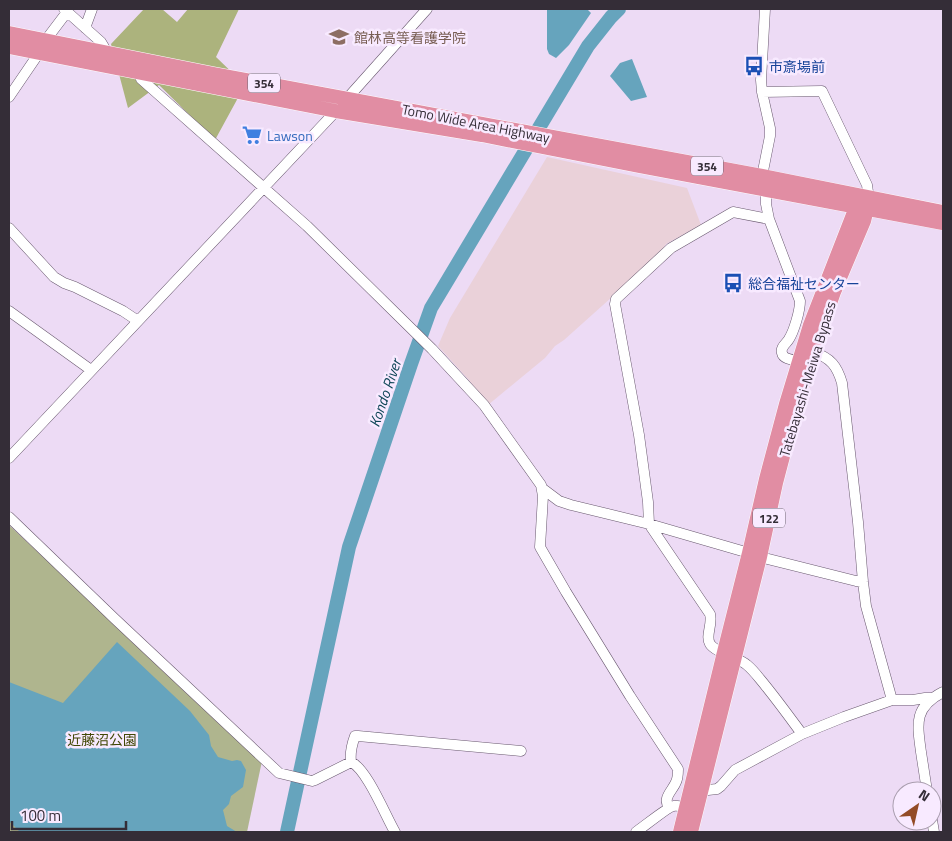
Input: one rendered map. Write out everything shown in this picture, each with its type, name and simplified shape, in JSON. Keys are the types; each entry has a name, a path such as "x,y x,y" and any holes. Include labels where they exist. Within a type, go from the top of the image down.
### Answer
{"highway":[{"name":"Tomo Wide Area Highway","path":"9,34 347,99 545,142 639,166 764,183 943,222"},
{"name":"Tomo Wide Area Highway","path":"9,46 336,111 482,135 518,137"},
{"name":"Tomo Wide Area Highway","path":"864,204 943,212"},
{"name":"Tatebayashi-Meiwa Bypass","path":"680,832 796,407 834,292 864,221 864,204"},
{"name":"Tatebayashi-Meiwa Bypass","path":"755,555 766,479 798,362 824,287 864,204"},
{"name":"Tatebayashi-Meiwa Bypass","path":"691,832 729,655"}],"street":[{"path":"85,28 92,9"},
{"path":"9,458 264,189 427,9"},
{"path":"764,9 761,70 762,92 770,128 764,183 766,204 769,219 800,301 800,307 790,337 781,352 784,357 798,362"},
{"path":"45,41 65,10 101,42 104,46 104,52"},
{"path":"9,97 39,53"},
{"path":"140,72 141,79 307,226 410,326 484,405 543,489 560,501 649,524 755,555 856,582 863,582"},
{"path":"762,92 822,92 867,184 868,192 864,204"},
{"path":"769,219 733,212 671,248 615,301 639,435 649,524 710,614 711,623 708,636 714,648 749,666 802,734"},
{"path":"9,228 54,277 138,320"},
{"path":"9,311 91,370"},
{"path":"813,352 823,355 832,362 842,384 866,606 892,700"},
{"path":"543,489 540,547 620,680 678,769 677,780 666,800 666,804 669,807"},
{"path":"9,517 115,619 282,774 315,780 351,762"},
{"path":"918,720 924,706 932,698 943,692"},
{"path":"701,789 713,790 721,786 735,770 802,734 844,717 892,700 932,698"},
{"path":"913,700 918,720 926,781"},
{"path":"351,762 355,736 521,751"},
{"path":"351,762 357,765 395,832"},
{"path":"636,832 669,807 686,808"}],"shaded area":[{"path":"547,157 687,188 701,225 666,244 660,254 555,346 545,358 488,405 468,379 438,346 450,318"}],"green space":[{"path":"144,9 162,9 177,22 188,9 239,9 216,57 245,85 215,140 159,85 128,108 111,44"},
{"name":"近藤沼公園","path":"9,525 262,761 247,832 9,832"}],"water":[{"path":"547,9 587,9 591,13 569,45 556,58 549,54 547,49"},
{"path":"632,59 647,97 631,101 610,76 620,63"},
{"name":"近藤沼公園","path":"117,642 190,711 209,735 211,746 218,757 232,761 241,761 246,770 243,787 231,796 229,804 223,810 227,826 237,832 20,832 9,821 9,682 63,703"}],"waterway":[{"name":"Kondo River","path":"287,832 349,547 431,308 588,46 619,9"}],"place":[{"name":"館林高等看護学院","path":"339,37"},
{"name":"市斎場前","path":"754,66"},
{"name":"Lawson","path":"252,135"},
{"name":"総合福祉センター","path":"733,283"}]}
